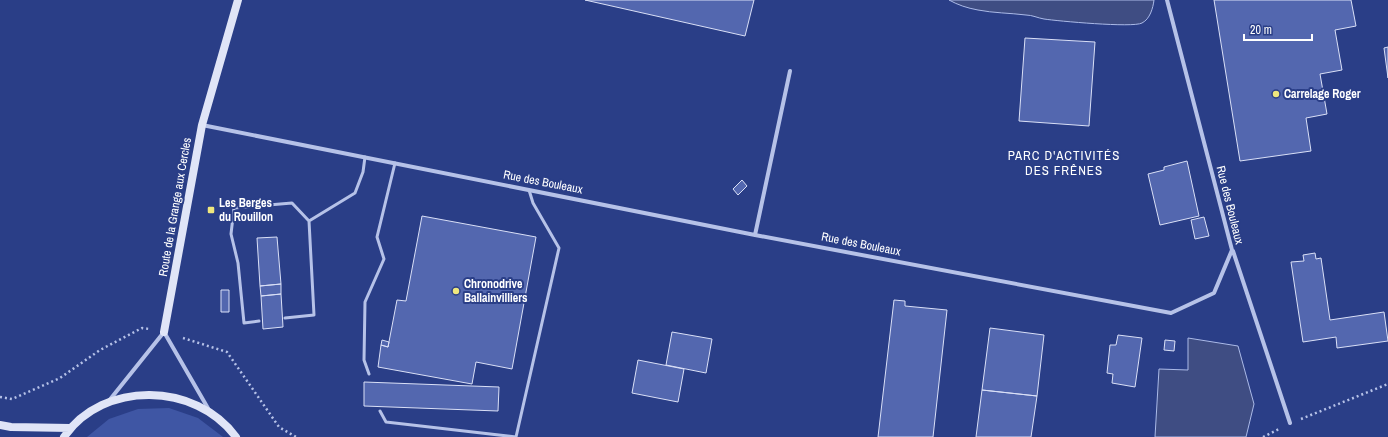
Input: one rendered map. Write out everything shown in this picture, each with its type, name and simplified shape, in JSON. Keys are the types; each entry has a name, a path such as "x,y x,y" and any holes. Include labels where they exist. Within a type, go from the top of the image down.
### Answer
{"street":[{"name":"Route de la Grange aux Cercles","path":"108,402 164,332 202,125 238,0"},
{"name":"Rue des Bouleaux","path":"202,125 754,235 1171,312 1214,293 1232,250 1167,0"},
{"path":"754,235 790,71"},
{"path":"1232,250 1290,423"},
{"path":"164,332 210,412"},
{"path":"64,437 70,428 87,413 108,402 142,394 149,394 178,397 210,412 230,429 236,437"},
{"path":"0,426 70,428"}],"lane":[{"path":"309,221 355,193 365,157"},
{"path":"369,374 364,360 365,302 384,259 377,237 395,163"},
{"path":"380,411 386,422 516,437 559,248 533,203 529,190"},
{"path":"259,321 244,323 238,263 231,234 234,208 292,203 309,221 314,315 285,318"}],"path":[{"path":"0,397 12,399 60,378 100,350 142,328"},
{"path":"182,338 227,352 279,427 296,437"},
{"path":"1263,437 1290,423 1388,384"}],"shaded area":[{"path":"949,0 1154,0 1151,13 1145,21 1142,23 1125,25 1094,24 984,11 966,7"},
{"path":"1188,338 1238,346 1254,404 1246,437 1155,437 1159,369 1188,370"},
{"path":"169,408 198,418 223,437 87,437 109,419 138,409"}],"building":[{"path":"585,0 754,0 745,36"},
{"name":"Carrelage Roger","path":"1214,0 1351,0 1356,26 1335,30 1342,70 1320,74 1327,114 1306,118 1311,151 1240,161"},
{"path":"1025,38 1095,42 1089,126 1019,121"},
{"path":"1388,47 1388,78 1384,48"},
{"path":"1187,161 1199,216 1160,225 1148,174 1164,170 1164,167"},
{"path":"742,180 747,186 738,195 733,189"},
{"path":"422,216 536,237 512,369 476,362 472,384 378,367 381,345 388,347 397,300 406,301"},
{"path":"1204,217 1209,236 1195,239 1191,220"},
{"path":"277,237 281,284 260,286 257,238"},
{"path":"1315,253 1316,259 1321,258 1330,320 1384,312 1388,341 1337,348 1336,337 1303,342 1291,262 1304,261 1303,255"},
{"path":"281,284 281,294 261,296 260,286"},
{"path":"221,290 229,290 229,312 221,312"},
{"path":"281,294 283,327 263,329 261,296"},
{"path":"894,300 905,301 905,306 947,310 933,437 878,437"},
{"path":"990,328 1044,335 1037,396 982,390"},
{"path":"672,332 712,339 706,373 666,365"},
{"path":"1118,335 1142,338 1135,387 1112,383 1113,374 1107,373 1110,345 1116,345"},
{"path":"382,340 389,342 388,347 381,345"},
{"path":"1165,340 1175,341 1174,351 1164,350"},
{"path":"638,360 684,369 678,402 632,393"},
{"path":"364,382 499,387 498,411 364,406"},
{"path":"982,390 1037,396 1031,437 976,437"}],"place":[{"name":"Carrelage Roger","path":"1276,94"},
{"name":"Les Berges du Rouillon","path":"211,210"},
{"name":"Chronodrive Ballainvilliers","path":"456,291"}],"district":[{"name":"PARC D'ACTIVITÉS DES FRÊNES","path":"1064,162"}]}
